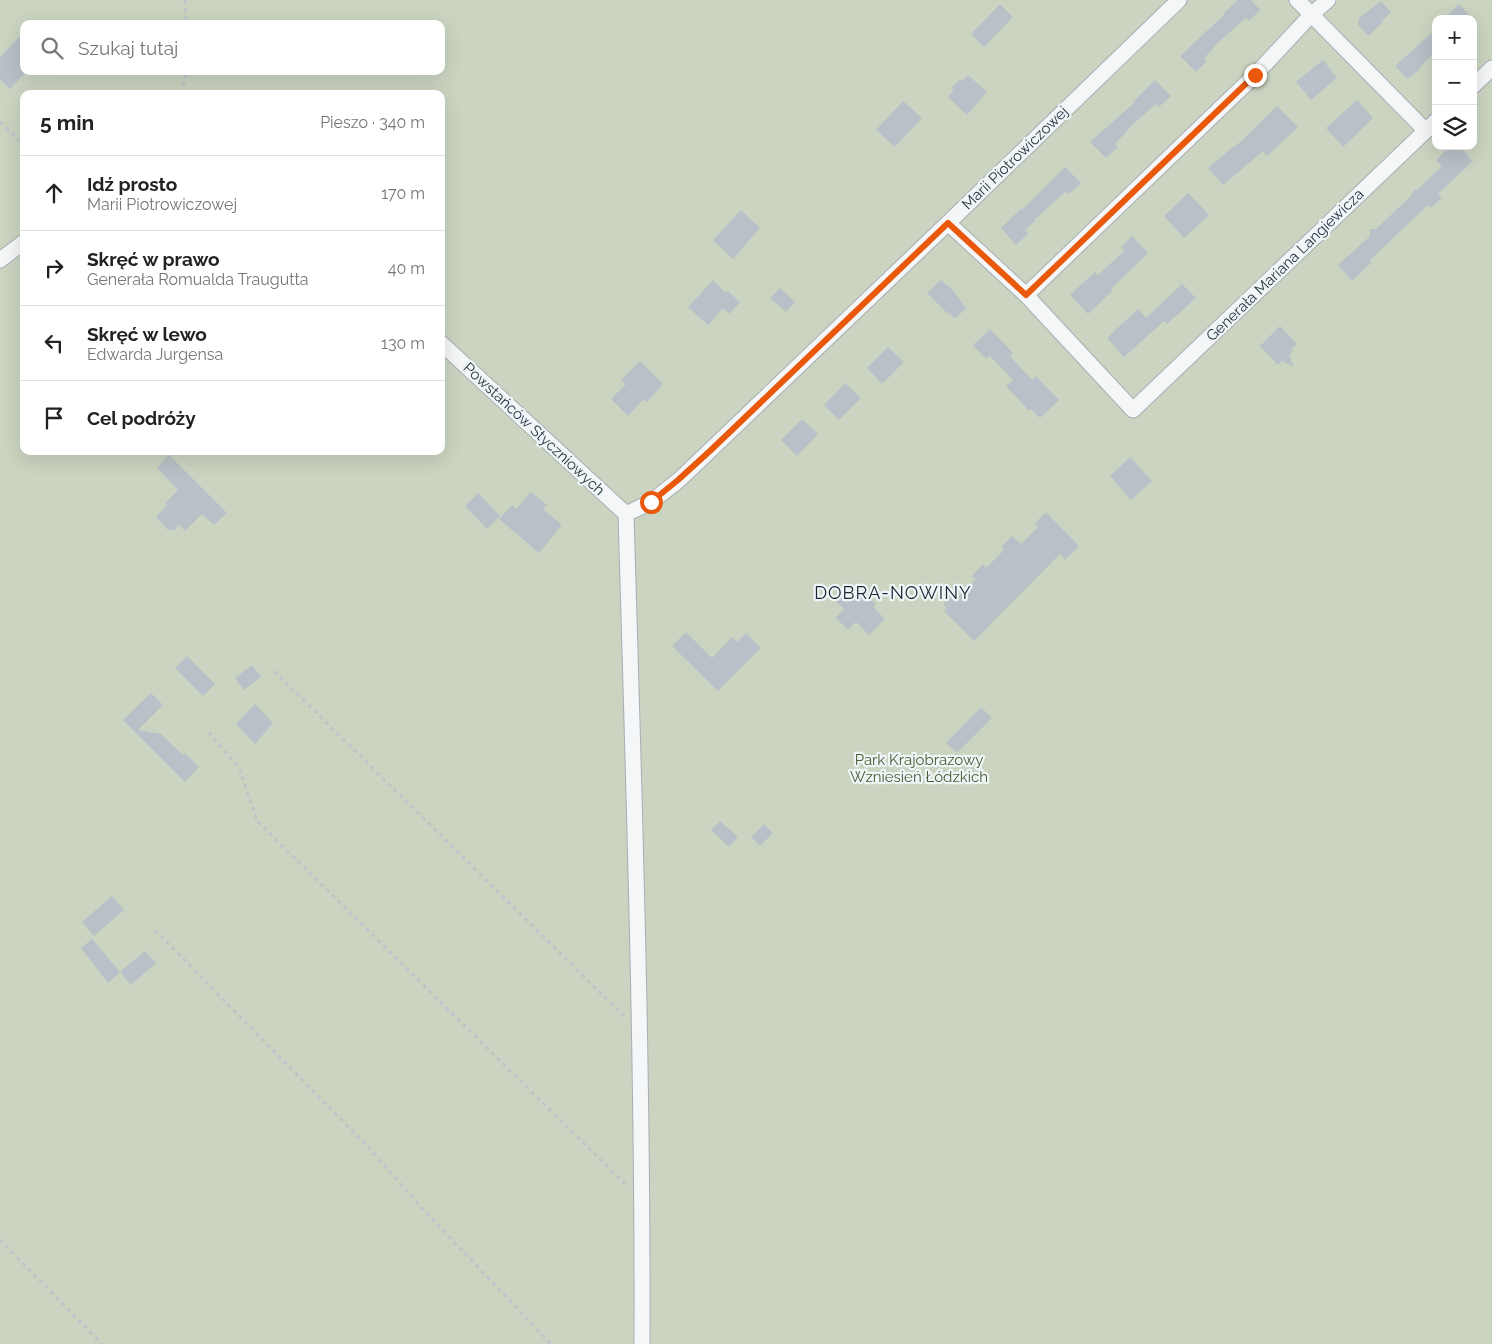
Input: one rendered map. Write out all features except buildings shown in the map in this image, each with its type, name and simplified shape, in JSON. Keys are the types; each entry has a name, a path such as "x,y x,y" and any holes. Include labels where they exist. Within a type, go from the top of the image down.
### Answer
{"street":[{"name":"Marii Piotrowiczowej","path":"626,514 651,502 678,480 1179,0"},
{"path":"1296,0 1431,126"},
{"path":"948,223 1026,295 1255,75 1311,14 1328,0"},
{"path":"1477,82 1492,68"},
{"name":"Generała Mariana Langiewicza","path":"1026,295 1134,410 1431,126"},
{"path":"0,260 20,245"},
{"name":"Powstańców Styczniowych","path":"445,347 626,514"},
{"path":"626,514 640,1031 642,1344"}],"path":[{"path":"185,0 186,20"},
{"path":"183,90 185,75"},
{"path":"0,122 20,140"},
{"path":"274,671 640,1031"},
{"path":"209,732 240,770 257,821 642,1201"},
{"path":"155,930 365,1144 420,1206 551,1344"},
{"path":"0,1240 102,1344"}],"green space":[{"name":"Park Krajobrazowy Wzniesień Łódzkich","path":"0,0 1492,0 1492,1344 0,1344"}],"district":[{"name":"DOBRA-NOWINY","path":"893,593"}],"route":[{"path":"651,502 711,450 948,223 1026,295 1255,75"}]}
